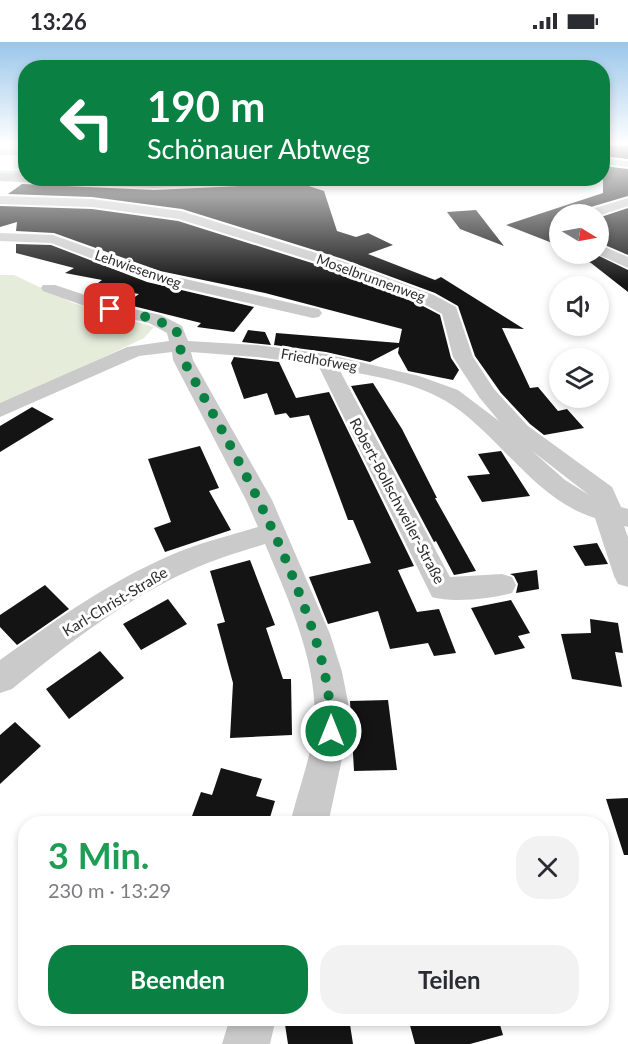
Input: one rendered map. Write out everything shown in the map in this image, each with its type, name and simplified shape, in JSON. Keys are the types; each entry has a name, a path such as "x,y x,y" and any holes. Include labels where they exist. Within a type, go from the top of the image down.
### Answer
{"street":[{"name":"Moselbrunnenweg","path":"0,200 110,204 200,220 370,276 418,294 446,308 452,315 458,346 463,357 486,393 534,444 603,493 608,505 617,516 628,576"},
{"path":"609,208 628,202"},
{"path":"60,216 110,204"},
{"path":"0,232 30,224"},
{"name":"Lehwiesenweg","path":"0,237 53,239 154,277 312,313"},
{"path":"609,254 628,263"},
{"path":"49,288 92,304 164,322 176,330 183,360 243,468 273,532 315,634 326,672 331,702 331,731 311,816"},
{"name":"Friedhofweg","path":"0,411 134,351 153,347 180,346 282,352 326,360 426,385 459,399 558,487 577,501 617,516"},
{"name":"Robert-Bollschweiler-Straße","path":"326,360 328,370 442,589 502,585"},
{"name":"Karl-Christ-Straße","path":"0,679 50,642 145,580 194,558 273,532"},
{"path":"246,1044 252,1026"}],"green space":[{"path":"0,275 14,275 73,303 154,327 144,338 40,387 0,403"}],"building":[{"path":"13,191 324,191 337,231 356,237 368,233 393,245 368,254 435,280 441,277 524,329 502,328 530,388 538,387 549,400 549,408 556,408 558,411 567,409 584,428 544,435 530,424 501,393 475,356 458,306 435,293 343,259 182,209 92,197 8,194"},
{"path":"603,191 628,191 628,196 601,204 570,204 603,193"},
{"path":"0,206 92,209 178,221 331,269 421,305 440,315 451,358 459,370 453,380 408,371 398,353 399,347 370,362 326,352 274,345 276,333 399,343 402,329 265,293 160,271 54,233 16,231 17,222 0,227"},
{"path":"628,208 628,255 609,247 609,214"},
{"path":"476,210 504,246 460,229 447,212"},
{"path":"549,211 549,242 506,225"},
{"path":"16,244 51,245 147,282 254,307 234,332 197,327 201,323 125,304 139,294 94,286 102,280 65,273 74,268 16,253"},
{"path":"609,261 628,270 628,292 609,276 592,264 609,264"},
{"path":"248,330 265,332 271,345 242,342"},
{"path":"234,357 279,362 296,398 329,392 414,566 398,570 417,612 439,609 456,653 434,656 428,643 390,649 378,611 328,624 309,577 371,563 353,520 348,520 309,415 290,418 286,413 275,415 267,393 244,399 231,363"},
{"path":"373,383 402,429 437,498 435,498 476,571 454,575 436,541 434,542 351,386"},
{"path":"32,407 54,419 0,452 0,426"},
{"path":"200,446 219,488 209,491 231,530 165,552 154,528 171,522 148,459"},
{"path":"501,451 530,496 482,502 467,476 490,474 478,454"},
{"path":"597,543 608,564 585,566 573,546"},
{"path":"250,560 275,625 266,628 283,679 291,679 292,735 230,738 233,683 217,624 225,622 210,571"},
{"path":"537,570 539,589 516,593 518,584 514,576 510,574"},
{"path":"45,585 69,609 17,645 0,627 0,615"},
{"path":"168,599 187,624 141,650 123,624"},
{"path":"511,600 530,633 518,636 525,648 495,655 471,608"},
{"path":"590,619 618,623 623,653 615,652 622,687 572,679 561,634 591,633"},
{"path":"100,651 124,678 69,719 46,689"},
{"path":"388,700 397,770 354,771 350,701"},
{"path":"15,722 41,746 0,784 0,735"},
{"path":"221,768 262,779 256,796 275,801 270,816 192,816 201,792 212,795"},
{"path":"628,798 628,855 624,855 606,799"},
{"path":"285,1026 350,1026 353,1044 288,1044"},
{"path":"410,1026 500,1026 503,1035 470,1044 415,1044"}],"route":[{"path":"110,309 155,319 176,330 183,360 260,500 315,634 326,672 331,702 331,731"}]}
